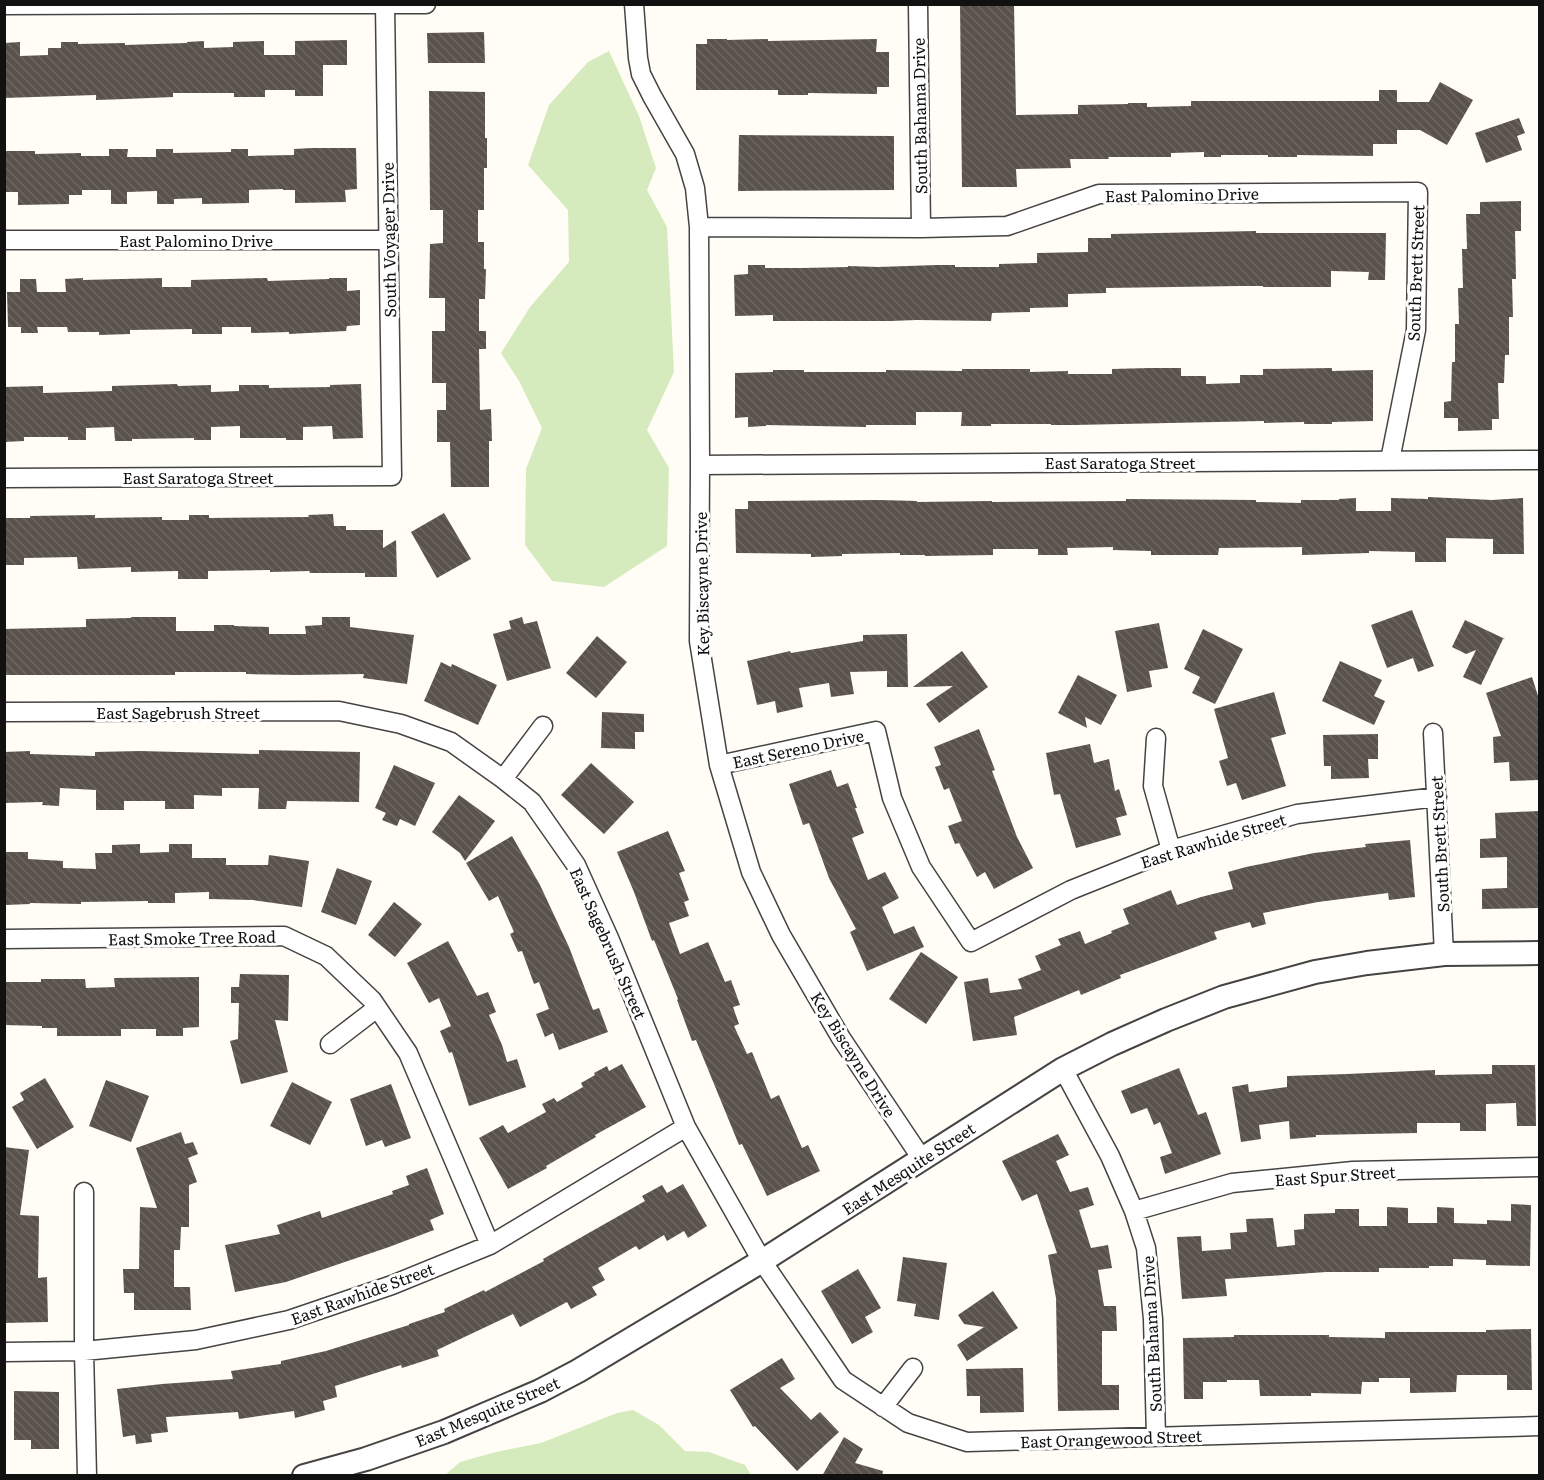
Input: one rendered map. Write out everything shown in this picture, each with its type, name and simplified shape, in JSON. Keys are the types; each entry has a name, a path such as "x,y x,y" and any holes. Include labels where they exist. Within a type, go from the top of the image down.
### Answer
{"street":[{"path":"4,5 426,4"},
{"name":"Key Biscayne Drive","path":"634,4 641,74 685,154 695,188 699,227 699,641 719,765 752,872 781,935 841,1038 922,1159"},
{"name":"South Bahama Drive","path":"918,4 921,228"},
{"name":"South Voyager Drive","path":"385,5 392,476"},
{"name":"East Palomino Drive","path":"699,227 1007,226 1099,194 1418,192"},
{"name":"South Brett Street","path":"1390,460 1416,330 1418,192"},
{"name":"East Palomino Drive","path":"4,240 388,240"},
{"name":"East Saratoga Street","path":"700,465 1539,460"},
{"name":"East Saratoga Street","path":"4,478 392,476"},
{"name":"East Sagebrush Street","path":"4,712 339,711 401,724 451,742 503,779 532,802 576,865 618,960 686,1127 762,1261"},
{"path":"503,779 543,726"},
{"name":"East Sereno Drive","path":"719,765 876,731 892,798 921,867 971,942"},
{"name":"South Brett Street","path":"1433,733 1444,954"},
{"path":"1156,738 1153,786 1171,850"},
{"name":"East Rawhide Street","path":"971,942 1071,890 1171,850 1297,814 1437,797"},
{"name":"East Smoke Tree Road","path":"4,939 284,936 326,956 372,999 408,1053 490,1245"},
{"name":"East Mesquite Street","path":"304,1476 366,1459 444,1432 540,1391 578,1371 762,1261 1063,1069 1123,1039 1224,997 1315,972 1444,954 1539,953"},
{"path":"330,1044 377,1008"},
{"name":"South Bahama Drive","path":"1063,1069 1110,1156 1134,1211 1146,1248 1153,1319 1156,1437"},
{"name":"East Rawhide Street","path":"4,1352 84,1351 196,1340 289,1320 392,1285 490,1245 686,1127"},
{"name":"East Spur Street","path":"1134,1211 1232,1183 1353,1171 1539,1167"},
{"path":"84,1192 87,1476"},
{"name":"East Orangewood Street","path":"762,1261 843,1380 908,1423 967,1442 1539,1426"},
{"path":"884,1407 914,1368"}],"green space":[{"path":"609,51 639,116 656,168 647,190 667,227 674,372 647,430 669,468 667,546 604,587 552,581 525,545 526,469 542,428 519,381 501,353 530,307 569,262 568,210 528,165 549,105 588,62"},
{"path":"633,1410 659,1425 685,1451 709,1452 745,1465 751,1475 445,1475 460,1462 541,1443 617,1413"}],"building":[{"path":"960,4 1014,4 1016,115 1078,114 1078,105 1128,103 1147,103 1147,107 1191,106 1191,101 1379,101 1379,90 1397,90 1397,102 1429,102 1440,82 1473,100 1447,145 1420,130 1397,130 1397,144 1373,144 1373,156 1221,155 1221,157 1204,157 1204,152 1171,153 1171,157 1070,159 1071,168 1016,169 1017,187 962,187"},
{"path":"484,32 485,63 428,63 427,33"},
{"path":"707,39 768,39 768,41 877,39 876,52 889,52 889,87 877,87 877,94 778,95 778,90 696,90 696,44 707,44"},
{"path":"347,40 347,65 323,65 323,96 295,96 295,90 265,90 265,97 234,97 234,93 173,93 173,97 96,100 96,95 4,98 4,43 20,42 20,56 48,55 48,48 61,48 61,42 125,43 125,45 204,41 204,48 233,47 233,42 264,41 264,55 295,55 295,41"},
{"path":"429,91 485,92 487,168 484,168 484,210 478,210 478,242 484,242 485,299 479,299 479,331 486,331 486,349 479,349 480,410 491,409 492,441 489,441 489,487 451,487 450,442 437,442 437,410 446,410 446,383 432,383 432,331 445,331 445,298 429,298 430,244 443,243 443,210 430,210"},
{"path":"1519,118 1525,133 1517,136 1522,150 1486,163 1475,133"},
{"path":"739,135 894,136 894,190 738,191"},
{"path":"356,148 357,189 345,190 346,202 295,203 295,190 283,189 249,190 249,203 202,204 202,198 174,199 174,204 157,204 157,191 127,192 127,204 111,204 111,190 82,190 82,195 69,195 69,204 18,205 18,192 6,192 5,151 109,156 109,149 128,149 127,157 156,157 156,149 173,149 173,153 231,152 231,149 248,149 248,156 294,155 294,149"},
{"path":"1521,201 1521,231 1515,231 1516,279 1512,279 1513,317 1509,317 1509,355 1505,355 1504,383 1498,383 1499,419 1492,419 1492,430 1458,431 1458,418 1444,418 1444,402 1451,401 1452,362 1455,362 1455,324 1459,324 1458,288 1463,288 1462,249 1467,249 1466,214 1480,214 1480,202"},
{"path":"1256,231 1256,233 1386,233 1385,280 1368,280 1369,272 1331,271 1331,287 1106,288 1106,293 1068,294 1068,307 1030,308 1030,312 992,313 991,321 773,321 773,315 735,316 734,275 748,274 748,265 765,265 765,268 937,265 999,267 999,264 1037,263 1037,253 1088,252 1088,238 1111,238 1111,234"},
{"path":"83,278 83,280 162,278 162,287 191,287 191,280 267,278 268,281 347,278 347,291 360,290 360,325 347,326 346,331 289,334 289,332 251,333 251,327 222,327 222,334 192,334 192,329 130,330 130,334 99,335 99,332 68,332 67,327 37,327 38,333 21,333 21,327 8,327 7,292 20,292 20,279 36,279 37,292 66,292 65,279"},
{"path":"1181,368 1181,376 1206,376 1206,384 1240,383 1240,375 1263,375 1263,369 1373,370 1373,421 1332,422 1332,424 1264,423 1264,421 961,426 962,412 916,412 916,425 748,427 748,417 735,418 735,373 773,372 773,370 886,372 886,370 1030,369 1030,372 1068,371 1068,374 1112,374 1112,369"},
{"path":"177,384 178,386 211,385 211,392 239,391 239,385 269,385 269,388 361,384 363,438 333,439 332,426 303,427 303,440 240,438 240,426 211,427 211,440 194,440 194,438 115,441 114,427 86,428 86,440 68,440 68,437 24,437 24,441 4,442 4,387 43,386 43,393 112,391 112,386"},
{"path":"1428,497 1492,500 1523,498 1524,554 1493,554 1493,539 1446,538 1446,562 1415,562 1415,552 1369,551 1369,553 1302,555 1302,547 1219,548 1218,555 1151,555 1151,551 1113,550 1113,547 1067,548 1068,555 1038,555 1038,549 993,549 993,555 925,556 900,555 900,553 811,557 811,554 736,553 735,509 748,509 748,501 992,502 1126,501 1126,499 1256,500 1256,502 1301,503 1301,500 1356,498 1356,511 1391,511 1391,498 1428,499"},
{"path":"444,513 471,559 437,578 411,532"},
{"path":"333,514 334,526 346,526 346,530 383,530 383,548 396,540 397,577 365,577 365,573 270,572 270,570 208,571 208,579 178,579 178,571 131,572 131,567 78,569 77,557 24,558 24,565 4,565 4,518 95,515 95,518 162,517 162,520 189,520 189,515 209,515 209,518 309,517 308,515"},
{"path":"1412,610 1434,666 1418,672 1413,658 1387,668 1371,625"},
{"path":"176,617 176,631 214,631 214,625 234,625 269,627 269,634 306,634 305,626 322,625 322,617 350,617 350,627 414,635 407,684 363,678 364,674 175,672 175,675 4,675 4,629 86,627 86,619"},
{"path":"522,617 524,624 537,621 551,668 507,681 493,634 511,629 509,621"},
{"path":"1465,620 1505,639 1481,685 1463,677 1476,650 1466,654 1452,647"},
{"path":"1159,623 1168,668 1149,671 1152,687 1127,692 1115,631"},
{"path":"1203,629 1243,649 1215,704 1192,693 1200,677 1184,669"},
{"path":"907,634 908,687 887,687 887,671 850,672 854,694 831,697 829,683 799,688 803,707 777,713 775,701 757,705 747,661 790,651 791,653 863,641 863,635"},
{"path":"597,636 627,662 596,698 566,673"},
{"path":"962,651 988,687 939,723 926,704 953,686 913,687"},
{"path":"1340,661 1382,680 1374,696 1385,701 1374,725 1322,701"},
{"path":"441,662 451,667 452,664 497,685 478,725 424,701"},
{"path":"1078,675 1117,695 1101,725 1085,717 1087,728 1058,713"},
{"path":"1532,677 1539,699 1539,780 1510,781 1509,762 1494,763 1493,737 1501,736 1486,693"},
{"path":"1274,692 1286,734 1271,738 1286,786 1242,800 1236,783 1227,786 1219,761 1228,758 1214,709"},
{"path":"602,712 644,714 644,732 635,732 635,749 601,748"},
{"path":"979,729 1017,837 1033,868 994,889 985,872 977,877 959,843 955,844 948,826 962,821 949,788 944,790 935,767 941,765 934,747"},
{"path":"1378,734 1378,759 1368,759 1369,778 1331,779 1331,766 1324,766 1323,735"},
{"path":"1090,744 1094,763 1109,759 1115,791 1119,789 1127,815 1116,818 1121,835 1076,848 1060,794 1054,795 1046,753"},
{"path":"259,750 360,752 359,802 287,801 286,809 258,809 259,788 222,788 222,796 194,795 194,809 165,809 165,801 124,801 124,810 96,810 96,790 60,788 59,806 42,805 43,802 4,803 4,752 30,751 30,754 95,756 95,752 140,751 259,754"},
{"path":"591,763 634,802 604,834 561,795"},
{"path":"394,765 435,783 415,826 400,819 397,826 382,820 386,813 375,808"},
{"path":"831,770 837,787 848,783 857,808 855,808 864,833 852,838 868,880 885,872 899,898 882,907 894,934 914,926 924,947 867,971 850,932 856,929 829,878 809,823 803,825 789,784"},
{"path":"459,795 495,821 465,861 460,853 432,832"},
{"path":"1539,811 1539,908 1482,909 1482,889 1507,888 1507,857 1480,858 1480,839 1496,838 1495,813"},
{"path":"668,831 685,871 679,873 689,900 684,902 689,916 669,923 680,954 708,942 725,982 731,980 740,1005 733,1007 739,1024 734,1026 747,1054 752,1052 771,1099 779,1095 802,1148 808,1145 820,1171 767,1196 742,1144 739,1145 696,1040 692,1041 678,999 617,852"},
{"path":"512,836 540,885 569,947 593,1010 599,1008 608,1032 559,1050 553,1033 545,1037 536,1014 549,1009 539,982 534,984 522,951 518,952 510,934 514,932 498,896 489,901 466,863"},
{"path":"1410,840 1415,897 1389,900 1388,893 1318,902 1263,913 1266,924 1252,928 1250,922 1214,932 1217,939 1120,975 1121,978 1081,995 1079,990 1014,1017 1017,1035 973,1041 964,982 988,978 990,993 1022,989 1018,979 1041,970 1035,956 1061,945 1058,939 1080,931 1085,944 1112,933 1111,931 1129,924 1123,909 1171,890 1177,905 1233,889 1228,872 1314,853 1366,847 1365,844"},
{"path":"140,844 140,853 169,852 169,844 192,844 192,858 226,858 226,865 268,865 269,855 309,861 302,907 253,900 209,899 209,892 175,893 175,903 148,903 148,901 5,905 4,852 28,852 28,859 63,861 63,868 96,869 95,853 112,853 112,845"},
{"path":"337,868 372,881 356,925 321,912"},
{"path":"394,902 422,924 395,957 368,935"},
{"path":"448,941 477,996 488,992 496,1012 489,1015 507,1062 517,1059 526,1087 469,1106 452,1052 449,1053 440,1031 451,1026 439,998 429,1003 407,963"},
{"path":"921,952 958,977 926,1024 889,999"},
{"path":"240,974 289,975 288,1021 275,1020 288,1072 241,1084 230,1041 238,1039 239,1003 231,1003 231,987 239,987"},
{"path":"199,977 199,1027 183,1028 183,1036 156,1036 156,1029 121,1029 121,1036 57,1036 57,1028 4,1025 4,982 85,979 86,988 115,987 114,978"},
{"path":"622,1064 646,1107 595,1135 596,1137 546,1166 547,1168 508,1189 479,1138 503,1125 508,1133 546,1112 542,1104 554,1098 557,1102 583,1087 581,1083 607,1066 609,1071"},
{"path":"1492,1065 1535,1065 1536,1126 1517,1126 1516,1103 1486,1104 1486,1131 1460,1131 1460,1123 1417,1123 1417,1133 1316,1135 1316,1137 1290,1139 1289,1121 1259,1125 1261,1139 1241,1142 1232,1087 1248,1084 1249,1092 1287,1087 1287,1076 1435,1070 1435,1075 1492,1074"},
{"path":"1179,1068 1198,1115 1206,1112 1221,1154 1165,1174 1160,1157 1172,1153 1160,1122 1154,1125 1147,1108 1131,1114 1121,1091"},
{"path":"45,1078 74,1127 37,1149 12,1107 24,1100 20,1093"},
{"path":"106,1080 149,1096 131,1142 89,1126"},
{"path":"292,1082 332,1102 310,1145 270,1126"},
{"path":"391,1084 411,1138 385,1147 382,1140 366,1146 350,1099"},
{"path":"181,1132 185,1144 193,1142 198,1154 188,1158 197,1182 189,1185 189,1227 181,1227 180,1250 174,1250 174,1287 190,1287 191,1310 134,1310 134,1293 124,1293 123,1269 139,1269 140,1207 157,1208 136,1148"},
{"path":"1058,1134 1069,1155 1056,1161 1070,1192 1088,1187 1094,1205 1079,1210 1091,1248 1108,1245 1112,1268 1098,1270 1104,1306 1116,1306 1117,1331 1102,1331 1102,1385 1119,1385 1119,1410 1058,1411 1056,1298 1048,1255 1057,1253 1037,1194 1022,1201 1002,1161"},
{"path":"4,1147 29,1150 20,1215 39,1216 38,1278 47,1277 48,1322 4,1323"},
{"path":"427,1168 444,1214 430,1220 434,1230 286,1282 235,1292 225,1245 280,1234 277,1225 320,1211 322,1218 393,1194 392,1191 409,1185 406,1176"},
{"path":"683,1184 707,1226 688,1238 684,1231 667,1241 664,1235 639,1250 636,1246 598,1268 605,1280 592,1287 597,1295 571,1309 567,1302 520,1327 513,1314 437,1350 439,1356 402,1368 401,1365 335,1386 337,1397 323,1401 325,1410 295,1418 294,1411 239,1419 238,1412 166,1417 168,1432 151,1434 152,1442 136,1444 135,1435 123,1437 117,1389 233,1379 231,1371 281,1364 281,1361 326,1351 445,1312 444,1309 484,1290 485,1292 544,1261 543,1259 645,1201 642,1196 662,1185 667,1193"},
{"path":"1511,1204 1531,1205 1530,1266 1486,1265 1486,1260 1453,1259 1453,1266 1379,1268 1379,1272 1326,1272 1225,1279 1227,1296 1182,1299 1177,1237 1201,1236 1202,1251 1231,1249 1230,1233 1247,1232 1246,1219 1273,1218 1277,1247 1295,1245 1294,1230 1304,1229 1304,1214 1335,1213 1335,1209 1359,1209 1359,1226 1387,1226 1387,1207 1408,1208 1408,1223 1437,1223 1437,1207 1454,1208 1454,1223 1487,1224 1487,1220 1511,1221"},
{"path":"903,1257 947,1263 939,1320 914,1316 916,1304 897,1301"},
{"path":"858,1269 881,1308 865,1317 873,1332 852,1344 821,1291"},
{"path":"993,1291 1018,1328 967,1361 957,1345 984,1327 964,1324 958,1315"},
{"path":"1531,1329 1532,1390 1507,1390 1507,1375 1457,1375 1456,1392 1410,1393 1410,1378 1379,1378 1379,1382 1362,1382 1361,1394 1311,1393 1311,1396 1260,1396 1259,1380 1227,1380 1227,1382 1203,1382 1203,1399 1184,1399 1183,1338 1234,1337 1234,1335 1329,1335 1329,1337 1385,1338 1385,1332 1486,1332 1486,1330"},
{"path":"782,1358 795,1379 780,1388 811,1420 820,1412 839,1432 797,1471 755,1426 753,1427 730,1390"},
{"path":"1023,1368 1024,1412 980,1413 980,1396 967,1396 966,1369"},
{"path":"14,1391 59,1392 59,1449 31,1449 31,1440 14,1440"},
{"path":"844,1437 863,1449 855,1463 883,1471 882,1476 822,1476"}]}
